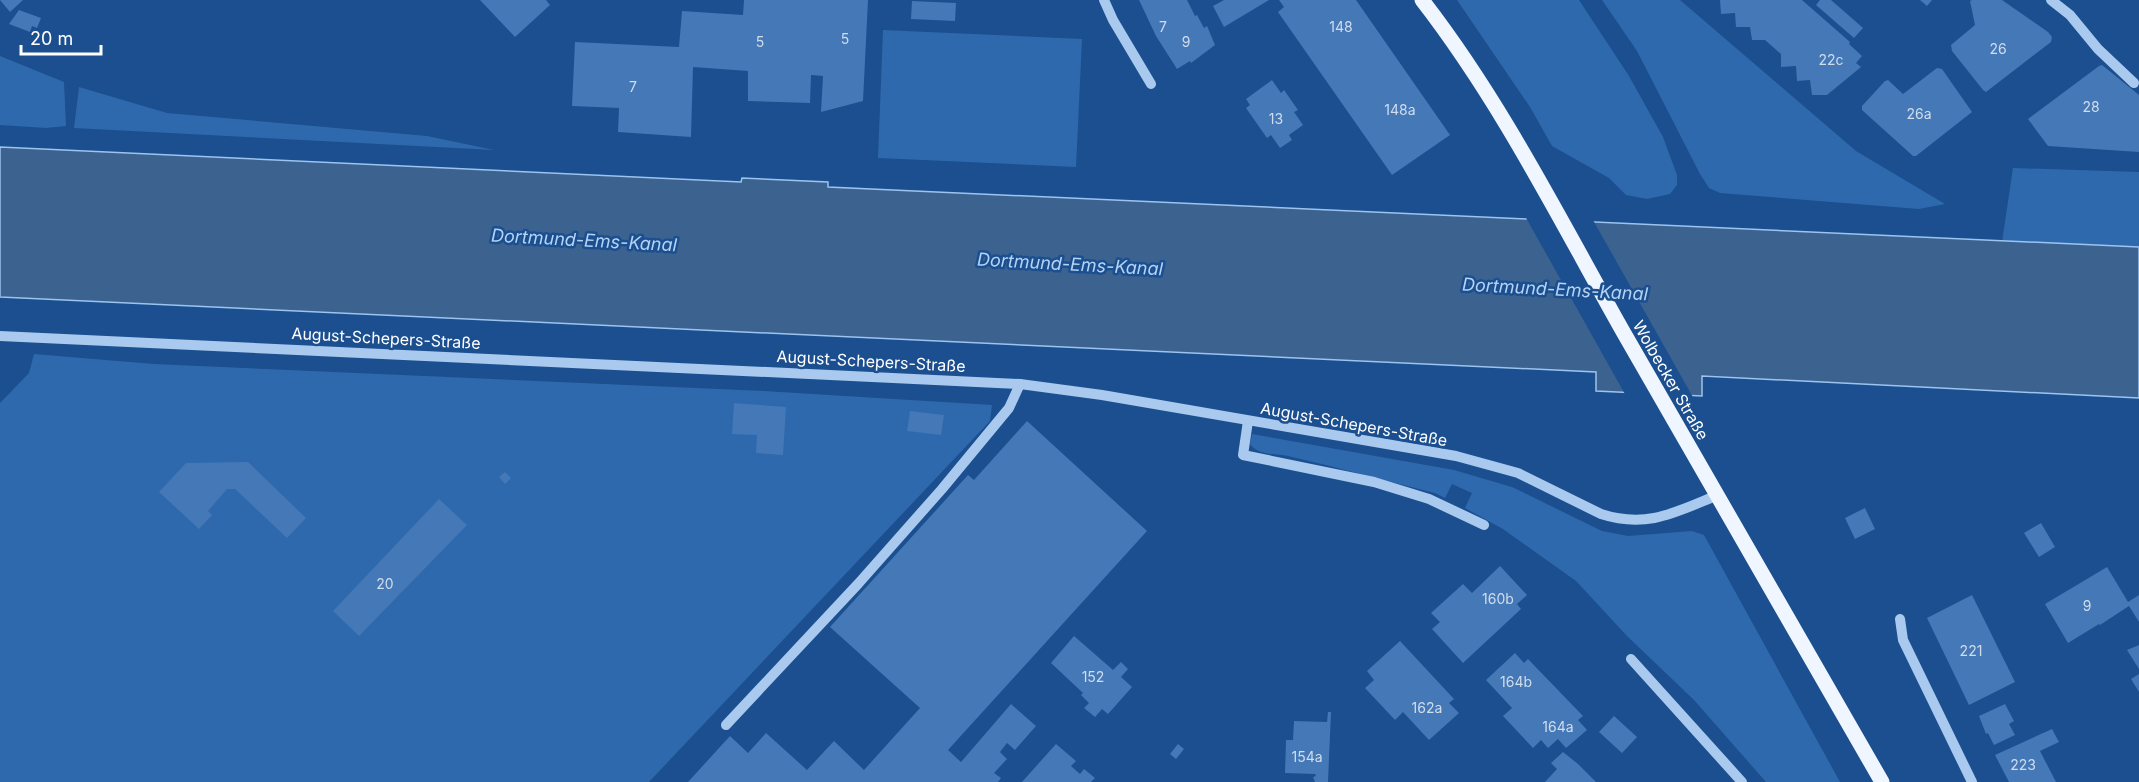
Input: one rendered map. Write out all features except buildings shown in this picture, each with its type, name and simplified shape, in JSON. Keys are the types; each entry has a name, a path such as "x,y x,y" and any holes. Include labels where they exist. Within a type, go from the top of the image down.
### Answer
{"main road":[{"name":"Wolbecker Straße","path":"1422,0 1451,37 1493,104 1882,782"}],"street":[{"path":"1104,0 1113,20 1151,84"},
{"path":"2051,0 2070,15 2098,50 2134,83"},
{"name":"August-Schepers-Straße","path":"0,336 1020,384 1102,395 1456,456 1525,476 1594,511 1616,519 1659,518 1718,495"},
{"path":"726,725 858,584 942,489 1009,408 1020,384"},
{"path":"1248,421 1243,455 1374,483 1429,499 1484,525"},
{"path":"1900,619 1903,640 1972,782"},
{"path":"1631,659 1742,782"}],"shaded area":[{"path":"1457,0 1579,0 1629,76 1663,137 1677,175 1677,185 1670,194 1647,199 1626,195 1609,178 1552,146 1530,107"},
{"path":"1602,0 1680,0 1856,151 1945,204 1919,209 1720,193 1709,188 1637,51"},
{"path":"883,30 1082,39 1076,167 878,158"},
{"path":"0,56 64,82 66,126 46,128 0,125"},
{"path":"79,87 167,113 427,136 494,150 74,128"},
{"path":"2013,168 2139,172 2139,247 2002,242"},
{"path":"34,354 154,364 764,391 992,405 990,421 649,782 0,782 0,403 29,373"},
{"path":"1252,434 1454,470 1512,487 1602,531 1628,536 1692,531 1704,535 1840,782 1766,782 1694,700 1627,636 1576,581 1503,529 1465,508 1472,493 1452,484 1445,498 1435,493 1325,465 1262,452 1250,444"}],"water":[{"name":"Dortmund-Ems-Kanal","path":"0,147 741,182 742,178 828,182 828,187 2139,247 2139,398 1702,376 1702,396 1596,391 1596,372 0,297"}],"pier":[{"path":"1525,216 1593,220 1694,399 1626,396"}]}
